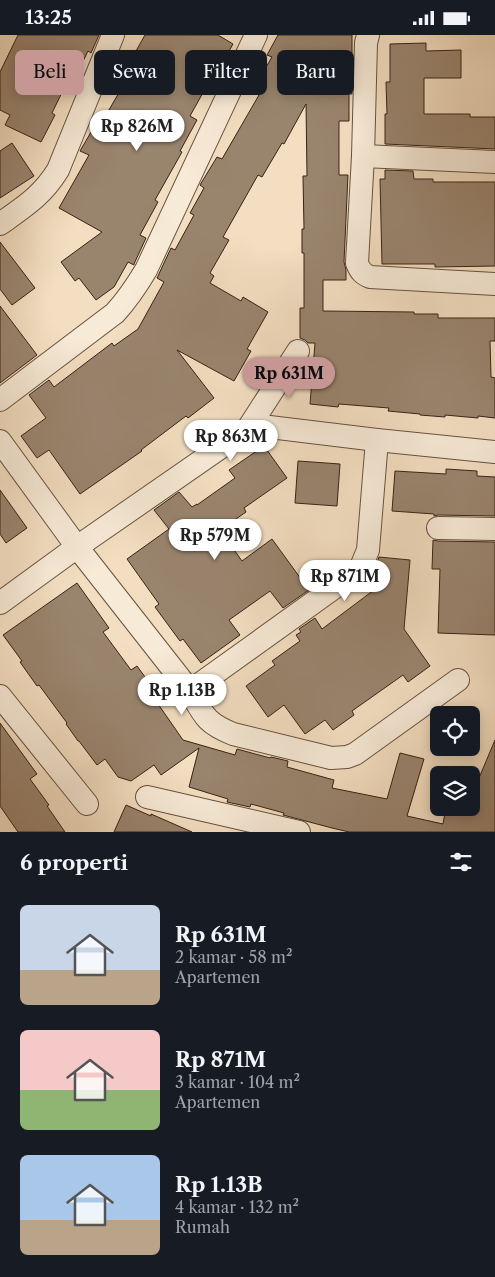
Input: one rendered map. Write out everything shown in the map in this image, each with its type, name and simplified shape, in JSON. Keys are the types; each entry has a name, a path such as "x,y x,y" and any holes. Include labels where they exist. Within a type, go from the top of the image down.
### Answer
{"street":[{"path":"0,224 37,196 50,183 58,170 113,35"},
{"path":"0,400 115,313 135,288 146,270 256,35"},
{"path":"365,38 357,263 359,269 370,277 495,284"},
{"path":"362,156 495,162"},
{"path":"249,427 298,351"},
{"path":"0,603 252,425 377,440 495,451"},
{"path":"190,691 361,567 368,550 377,440"},
{"path":"0,441 77,547 190,691 202,713 210,722 222,730 331,759 340,759 355,754 458,680"},
{"path":"438,528 495,529"},
{"path":"0,697 87,804"},
{"path":"147,797 299,832"}],"building":[{"path":"18,35 99,35 91,53 88,51 84,59 84,50 15,50 15,95 61,95 52,113 55,115 41,142 5,125 10,115 0,110 0,72"},
{"path":"145,35 218,35 233,44 230,50 185,50 185,95 202,95 190,116 197,120 180,151 182,152 155,200 158,202 140,235 146,238 134,265 128,262 114,287 96,300 79,278 75,281 61,262 102,232 59,208 89,155 80,151 98,120 102,122 118,95 175,95 175,50 137,50"},
{"path":"278,35 352,35 352,50 277,50 277,95 349,95 349,121 339,121 339,175 348,175 344,262 346,280 323,280 323,311 414,312 414,314 438,314 438,318 495,318 495,341 490,341 491,377 495,378 495,418 445,415 445,417 388,411 389,408 339,404 338,407 310,404 315,343 308,343 300,338 300,308 304,308 302,229 304,229 303,176 307,176 306,104 284,144 282,143 262,177 258,175 223,237 229,240 210,273 214,276 210,283 241,301 243,297 268,312 247,349 251,351 234,381 177,350 214,398 188,418 186,416 142,451 80,494 49,450 37,458 21,436 46,418 29,395 49,380 54,387 112,343 114,346 138,329 164,282 157,278 171,248 175,250 194,215 190,213 204,188 200,185 217,157 222,159 259,95 267,95 267,66 272,57 267,55"},
{"path":"426,43 426,51 461,50 461,78 424,78 424,114 470,114 470,117 495,117 495,149 385,144 385,114 387,114 386,82 390,82 390,44"},
{"path":"12,143 34,176 0,198 0,151"},
{"path":"385,170 413,171 414,179 433,179 433,182 495,182 495,266 435,267 435,264 382,264 380,179 385,179"},
{"path":"0,242 35,288 12,305 0,289"},
{"path":"0,306 37,355 0,383"},
{"path":"264,446 287,478 244,508 246,512 220,530 242,561 272,539 309,590 283,608 270,591 229,620 240,635 201,663 183,639 180,641 155,607 159,604 127,559 169,529 154,510 179,492 192,507 197,505 235,478 229,470"},
{"path":"298,461 340,464 337,506 295,503"},
{"path":"446,469 477,471 477,476 495,477 495,516 434,516 434,514 392,511 395,471 446,474"},
{"path":"0,490 27,528 6,543 0,534"},
{"path":"433,540 495,542 495,635 438,633 440,569 432,569"},
{"path":"379,557 410,560 404,629 430,666 408,682 403,675 352,711 354,715 333,730 325,720 305,734 284,705 268,717 246,686 275,665 272,661 300,641 296,635 301,632 299,629 315,618 322,629 374,590"},
{"path":"77,583 109,628 103,632 131,670 137,666 153,688 149,691 183,740 235,755 237,749 288,761 287,767 334,780 332,788 387,799 400,753 424,759 407,816 443,824 444,816 480,816 480,776 495,740 495,832 349,832 283,815 284,813 251,804 250,807 227,802 228,799 189,787 199,748 161,775 154,765 131,781 118,777 105,759 97,765 39,685 37,686 3,635"},
{"path":"0,723 37,774 30,779 49,805 47,806 65,832 18,832 0,806"},
{"path":"126,805 151,816 151,814 192,832 114,832"}]}
